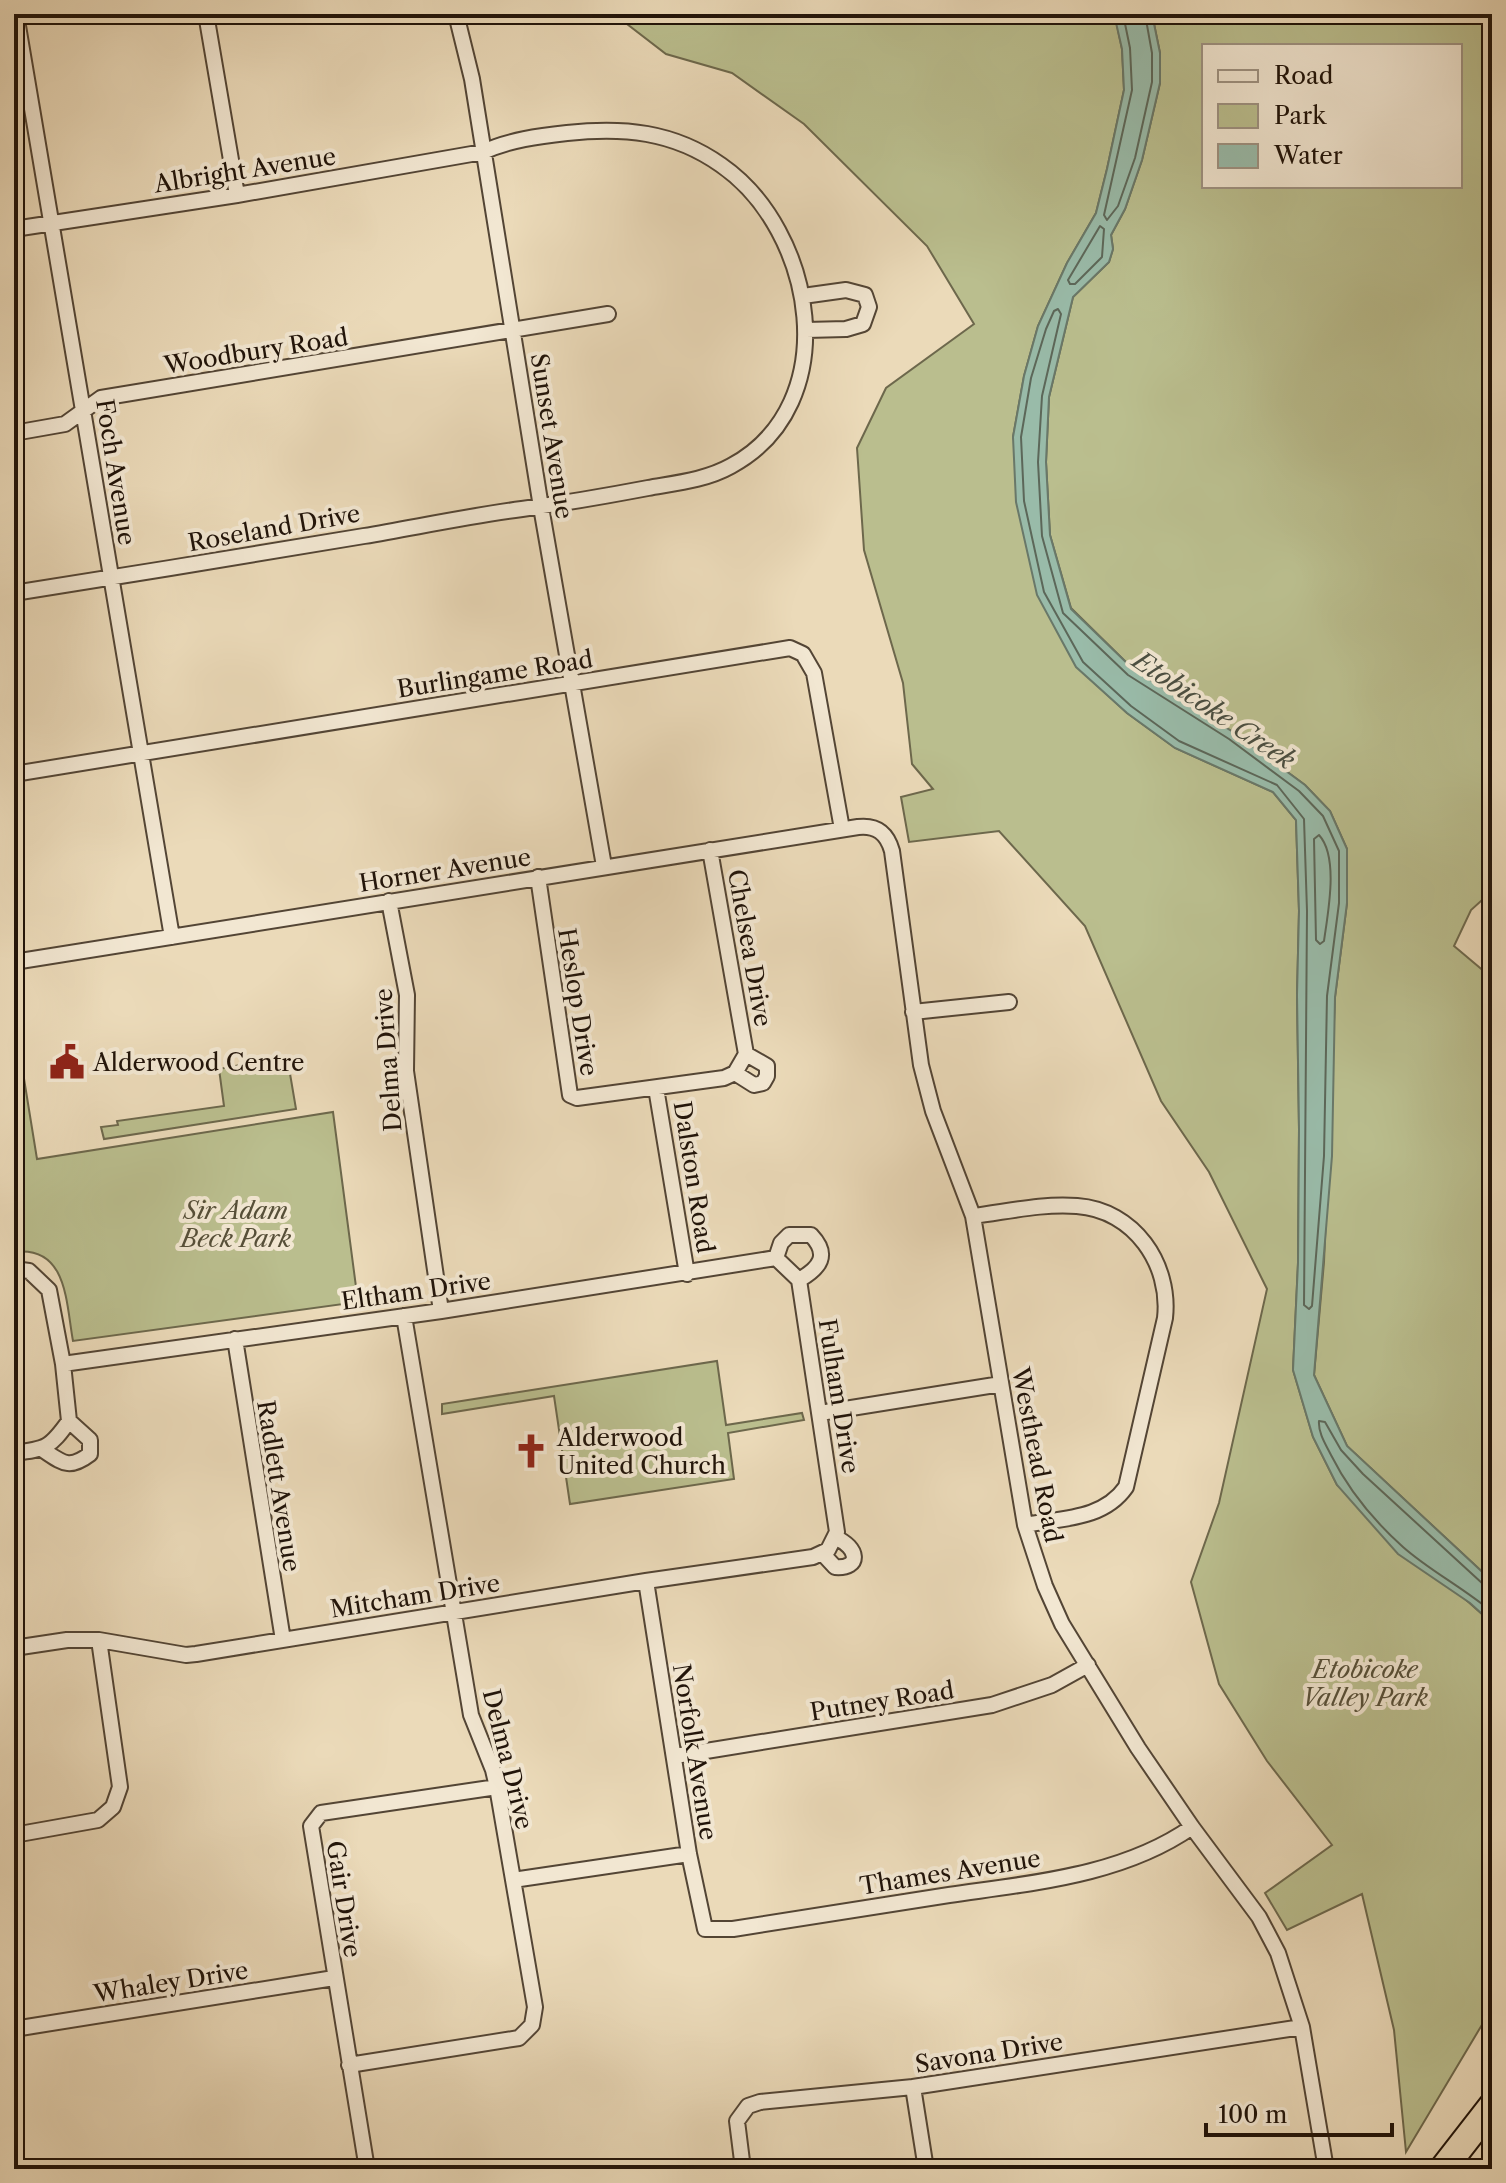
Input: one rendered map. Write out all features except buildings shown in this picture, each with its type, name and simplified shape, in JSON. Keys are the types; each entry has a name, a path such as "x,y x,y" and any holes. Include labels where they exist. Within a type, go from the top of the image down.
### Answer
{"highway":[{"path":"1443,2169 1492,2106"}],"street":[{"name":"Foch Avenue","path":"16,14 172,937"},
{"path":"206,14 237,195"},
{"name":"Sunset Avenue","path":"456,14 466,49 604,866"},
{"name":"Albright Avenue","path":"14,229 237,195 483,152 500,144 608,129 663,137 721,165 749,191 778,226 803,296"},
{"path":"803,296 846,290 865,295 869,307 863,324 846,329 806,330"},
{"name":"Roseland Drive","path":"14,593 541,507 705,477 733,465 755,449 778,423 796,390 806,330 803,296"},
{"name":"Woodbury Road","path":"14,433 65,424 101,398 608,314"},
{"name":"Burlingame Road","path":"14,774 790,648 803,654 814,673 842,829"},
{"name":"Horner Avenue","path":"14,962 842,829 865,826 883,832"},
{"name":"Westhead Road","path":"883,832 892,851 921,1065 933,1111 973,1216 1025,1525 1045,1586 1062,1624 1138,1748 1266,1929 1288,1977 1302,2027 1326,2169"},
{"name":"Chelsea Drive","path":"656,1088 724,1078 735,1073 746,1054 710,850"},
{"name":"Heslop Drive","path":"538,877 570,1095 577,1098 656,1088"},
{"name":"Delma Drive","path":"389,901 407,995 406,1071 441,1311"},
{"path":"913,1012 1009,1002"},
{"name":"Chelsea Drive","path":"735,1073 754,1085 763,1083 767,1066 746,1054"},
{"name":"Dalston Road","path":"656,1088 687,1274"},
{"path":"973,1216 1074,1205 1102,1212 1120,1221 1142,1240 1158,1264 1167,1292 1165,1318 1126,1487 1113,1502 1096,1512 1025,1525"},
{"path":"789,1235 811,1235 819,1244 821,1259 814,1271 799,1280 781,1262 781,1243 789,1235"},
{"name":"Eltham Drive","path":"63,1364 781,1262"},
{"path":"14,1269 29,1271 49,1290 63,1364 69,1421 58,1437 43,1450 14,1453"},
{"name":"Fulham Drive","path":"799,1280 836,1538 847,1543 854,1555 850,1564 835,1567 822,1553"},
{"name":"Delma Drive","path":"349,2065 519,2038 532,2025 535,2007 497,1787 471,1715 404,1316"},
{"name":"Radlett Avenue","path":"235,1339 283,1640"},
{"path":"820,1413 1001,1384"},
{"path":"43,1450 64,1464 78,1463 90,1454 90,1440 69,1421"},
{"path":"822,1553 836,1538"},
{"name":"Mitcham Drive","path":"14,1648 67,1640 99,1640 186,1655 813,1557 822,1553"},
{"name":"Norfolk Avenue","path":"646,1581 689,1854 705,1929"},
{"path":"14,1835 98,1820 116,1802 120,1779 99,1640"},
{"name":"Putney Road","path":"675,1756 992,1705 1052,1685 1088,1665"},
{"name":"Gair Drive","path":"367,2169 311,1826 321,1813 497,1787"},
{"name":"Thames Avenue","path":"705,1929 733,1929 1067,1876 1123,1862 1174,1840 1192,1827"},
{"path":"513,1880 689,1854"},
{"name":"Whaley Drive","path":"14,2029 334,1978"},
{"name":"Savona Drive","path":"743,2169 736,2126 748,2106 760,2102 913,2087 1302,2027"},
{"path":"913,2087 926,2169"}],"green space":[{"name":"Etobicoke Valley Park","path":"614,14 1115,16 1122,49 1124,90 1107,169 1096,213 1067,263 1038,326 1024,376 1013,437 1077,667 1127,713 1175,748 1273,792 1296,820 1299,1129 1293,1370 1313,1437 1337,1485 1492,1623 1492,2008 1406,2152 1394,2030 1362,1894 1287,1930 1265,1893 1332,1845 1267,1761 1219,1684 1191,1582 1219,1503 1267,1289 1209,1172 1161,1101 1085,926 999,831 909,842 901,797 933,789 912,764 903,683 864,550 857,448 886,388 974,324 927,246 804,124 732,73 666,54"},
{"path":"1152,14 1492,14 1492,891 1471,910 1454,946 1492,978 1492,1581 1347,1446 1314,1375 1324,1262 1335,997 1347,903 1347,849 1330,811 1305,785 1233,732 1133,669 1071,608 1050,535 1046,462 1049,397 1073,297 1109,262 1113,249 1111,235 1125,209 1142,160 1160,83 1160,53"},
{"name":"Sir Adam Beck Park","path":"14,1017 37,1159 333,1112 358,1302 73,1341 65,1295 55,1267 32,1252 14,1252"},
{"path":"287,1056 296,1109 104,1139 101,1127 118,1125 117,1121 224,1106 219,1069"},
{"path":"717,1361 726,1425 802,1413 804,1420 728,1433 734,1479 570,1504 554,1396 442,1414 442,1404"}],"water":[{"name":"Etobicoke Creek","path":"1114,14 1152,14 1160,53 1160,83 1142,160 1125,209 1111,235 1113,249 1109,262 1073,297 1049,397 1046,462 1050,535 1071,609 1133,669 1233,732 1305,785 1330,811 1347,849 1347,903 1335,997 1332,1156 1314,1375 1347,1446 1492,1581 1492,1623 1470,1603 1398,1554 1337,1485 1313,1437 1293,1370 1299,1129 1296,820 1273,792 1175,748 1127,713 1076,667 1037,595 1016,502 1013,437 1024,376 1038,326 1067,263 1096,213 1107,169 1124,90 1122,49"}],"place":[{"name":"Alderwood Centre","path":"67,1062"},
{"name":"Alderwood United Church","path":"531,1451"}]}
